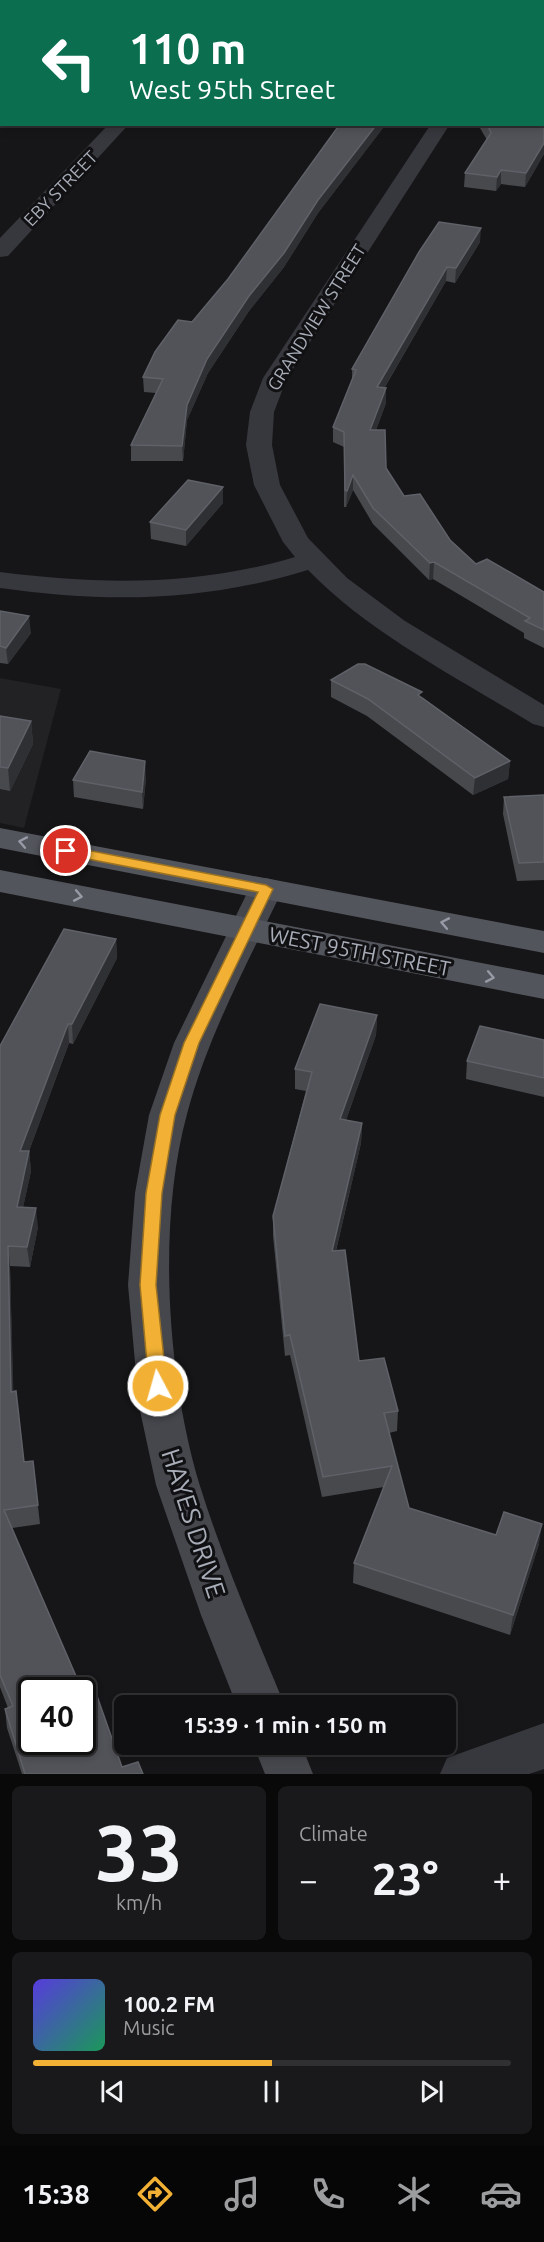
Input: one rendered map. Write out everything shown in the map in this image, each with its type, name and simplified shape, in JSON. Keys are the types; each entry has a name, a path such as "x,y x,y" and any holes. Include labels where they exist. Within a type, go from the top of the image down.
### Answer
{"main road":[{"name":"WEST 95TH STREET","path":"0,838 544,942"},
{"name":"WEST 95TH STREET","path":"0,881 544,987"}],"street":[{"name":"EBY STREET","path":"0,251 118,126"},
{"name":"GRANDVIEW STREET","path":"440,126 275,378 262,412 259,445 267,485 296,542 337,584 395,627 544,718"},
{"path":"0,580 86,590 169,591 251,578 313,560"},
{"name":"HAYES DRIVE","path":"257,1695 224,1615 178,1485 160,1406 148,1285 154,1193 168,1115 192,1043 266,889"},
{"path":"464,1774 544,1746"},
{"path":"281,1755 289,1774"}],"shaded area":[{"path":"0,678 61,689 24,828 0,823"}],"building":[{"path":"339,126 375,126 318,200 284,253 249,296 207,359 187,405 182,446 131,445 163,379 143,377 155,352 178,320 192,322 228,279"},
{"path":"488,126 544,126 544,143 526,173 501,170 497,177 465,173 491,133"},
{"path":"439,222 481,228 456,268 447,267 377,387 386,388 370,430 385,430 386,468 404,496 420,494 450,540 476,564 487,559 544,592 544,630 525,621 530,618 434,562 430,563 373,508 353,475 347,491 345,490 344,432 333,427 356,370 352,369 419,252"},
{"path":"188,480 223,487 186,530 150,522"},
{"path":"0,611 29,616 6,648 0,646"},
{"path":"358,664 365,664 422,692 418,695 510,761 475,778 368,699 331,680"},
{"path":"0,716 31,721 8,768 0,767"},
{"path":"90,751 145,761 142,792 73,780"},
{"path":"544,795 544,862 519,863 504,797"},
{"path":"64,929 116,939 72,1024 68,1024 20,1151 29,1151 17,1207 36,1208 27,1247 8,1246 11,1392 16,1391 24,1462 33,1461 38,1505 4,1510 76,1677 18,1677 18,1751 5,1709 13,1706 0,1675 0,1046"},
{"path":"320,1004 377,1015 340,1119 362,1123 332,1251 345,1250 359,1361 384,1358 398,1411 384,1413 409,1508 496,1535 504,1512 542,1524 513,1615 354,1563 392,1466 323,1477 290,1335 285,1336 273,1216 312,1072 295,1069"},
{"path":"480,1026 544,1040 544,1078 467,1061"},
{"path":"96,1693 114,1744 114,1755 118,1755 122,1767 138,1762 143,1774 25,1774 19,1755 96,1755"}],"route":[{"path":"66,851 266,889 192,1043 168,1115 154,1193 148,1285 158,1386"}]}
